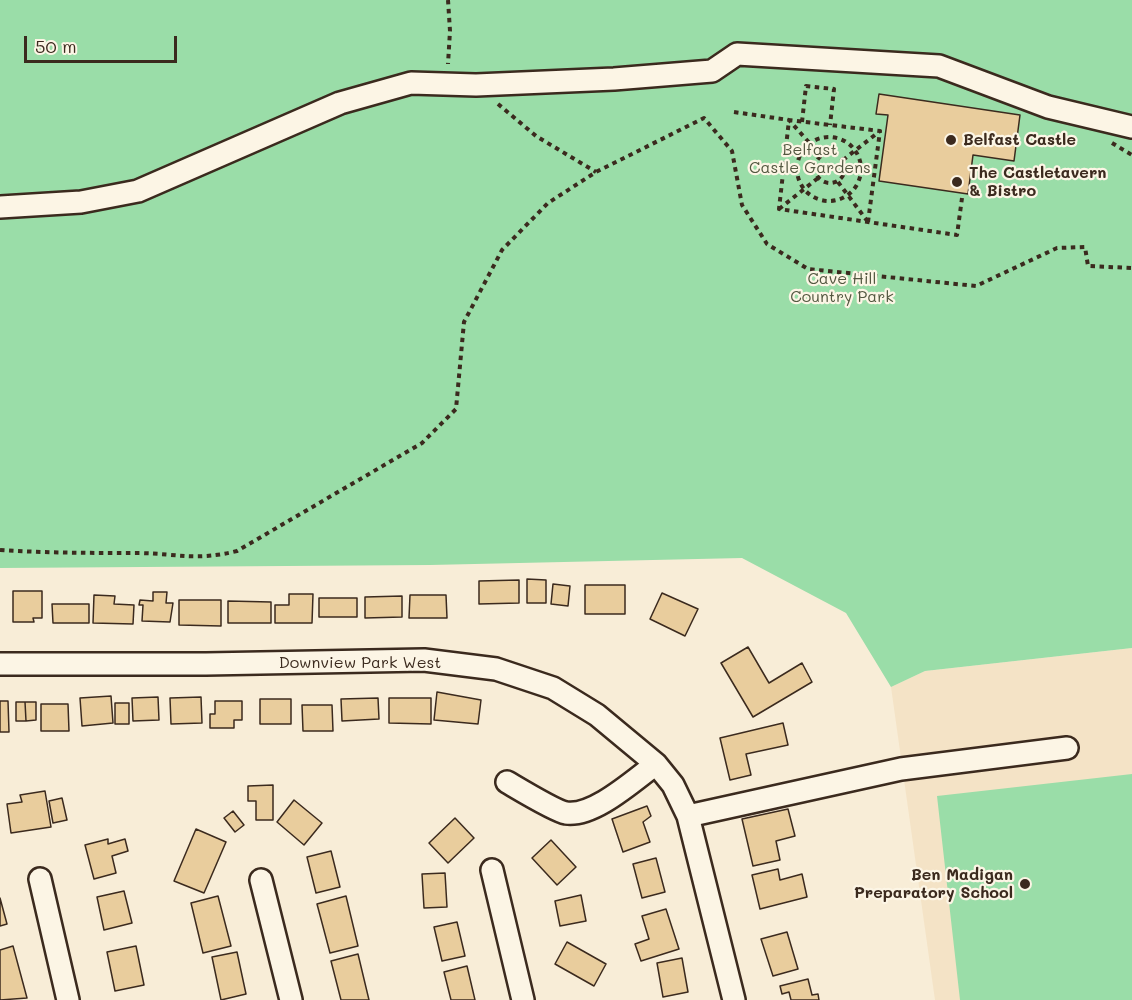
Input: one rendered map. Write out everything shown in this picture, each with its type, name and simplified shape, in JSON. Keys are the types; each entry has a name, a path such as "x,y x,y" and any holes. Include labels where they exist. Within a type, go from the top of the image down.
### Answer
{"street":[{"path":"0,207 81,202 138,191 340,103 411,83 476,85 614,79 712,70 737,54 939,66 1048,107 1132,127"},
{"name":"Downview Park West","path":"0,664 206,664 424,660 496,669 553,688 597,715 656,764 674,785 688,816 734,1000"},
{"path":"688,816 901,769 1067,748"},
{"path":"507,782 566,813 591,808 607,800 656,764"},
{"path":"492,870 523,1000"},
{"path":"40,879 68,1000"},
{"path":"261,880 291,1000"}],"path":[{"path":"446,84 450,31 448,0"},
{"path":"822,81 822,88"},
{"path":"476,85 536,136 596,172"},
{"path":"802,122 806,86 834,89 830,125"},
{"path":"734,112 880,131"},
{"path":"0,550 143,554 180,558 219,556 237,551 422,443 456,409 464,322 502,250 548,203 596,172 704,118 732,151 742,205 767,244 808,269 976,286 1057,248 1085,248 1088,266 1132,268"},
{"path":"789,120 821,156"},
{"path":"780,209 789,120"},
{"path":"843,160 880,131"},
{"path":"868,222 880,131"},
{"path":"834,136 850,144 856,150 861,174 859,182 848,195 839,200 820,200 804,189 796,170 802,150 810,142 817,138 834,136"},
{"path":"835,154 843,160 845,173 838,182 829,184 818,178 815,164 821,156 835,154"},
{"path":"780,209 818,178"},
{"path":"838,182 868,222"},
{"path":"780,209 957,235 962,198"}],"shaded area":[{"name":"Ben Madigan Preparatory School","path":"1132,648 1132,1000 935,1000 891,687 925,671"}],"green space":[{"name":"Cave Hill Country Park","path":"0,0 1132,0 1132,648 925,671 891,687 846,613 742,558 430,565 0,568"},
{"path":"1132,774 1132,1000 960,1000 937,796"}],"building":[{"name":"Belfast Castle","path":"879,94 1020,115 1014,161 973,155 968,194 879,181 888,115 876,114"},
{"path":"527,579 546,580 546,603 527,603"},
{"path":"519,580 519,603 479,604 479,581"},
{"path":"553,584 570,586 568,606 551,604"},
{"path":"585,585 625,585 625,614 585,614"},
{"path":"13,591 42,591 42,618 33,618 34,622 13,622"},
{"path":"153,592 167,592 166,603 173,603 170,622 142,621 143,605 139,605 140,600 153,601"},
{"path":"662,593 698,609 685,636 650,619"},
{"path":"289,594 313,594 312,623 275,623 275,605 289,605"},
{"path":"94,595 115,596 114,604 134,605 133,624 93,623"},
{"path":"410,595 446,595 447,618 409,618"},
{"path":"402,596 402,617 365,618 365,597"},
{"path":"319,598 357,598 357,617 319,617"},
{"path":"179,600 221,600 221,626 179,625"},
{"path":"228,601 271,602 271,623 228,623"},
{"path":"52,604 89,604 89,623 53,623"},
{"path":"748,647 769,683 802,663 812,682 753,717 721,663"},
{"path":"437,692 481,700 478,724 434,720"},
{"path":"111,696 113,723 82,726 80,698"},
{"path":"158,697 159,720 133,721 132,698"},
{"path":"201,697 202,723 171,724 170,698"},
{"path":"378,698 379,719 342,721 341,699"},
{"path":"389,698 431,698 431,724 389,723"},
{"path":"260,699 291,699 291,724 260,724"},
{"path":"0,701 8,701 9,732 0,732"},
{"path":"215,701 242,701 242,720 234,720 234,728 210,728 210,714 215,714"},
{"path":"16,702 25,702 26,721 16,721"},
{"path":"25,702 36,702 36,720 26,721"},
{"path":"115,703 129,703 129,724 115,724"},
{"path":"41,704 68,704 69,731 41,731"},
{"path":"302,705 332,705 333,731 303,731"},
{"path":"783,723 788,745 746,754 751,775 730,780 720,738"},
{"path":"273,785 273,820 256,820 256,801 248,801 248,786"},
{"path":"45,791 51,827 11,833 7,804 22,802 20,795"},
{"path":"62,798 67,820 53,823 49,801"},
{"path":"294,800 322,823 304,845 277,822"},
{"path":"647,806 651,816 643,822 650,842 623,852 612,819"},
{"path":"788,809 795,836 776,841 780,860 753,866 742,819"},
{"path":"233,811 244,825 235,832 224,818"},
{"path":"455,818 474,838 448,863 429,843"},
{"path":"196,829 226,842 204,893 174,881"},
{"path":"108,839 108,844 125,839 128,851 112,856 116,873 94,879 85,845"},
{"path":"551,840 576,867 557,885 532,858"},
{"path":"331,851 340,887 316,893 307,857"},
{"path":"656,858 665,892 642,898 633,864"},
{"path":"778,869 780,880 802,874 807,897 760,909 752,875"},
{"path":"445,873 447,907 424,908 422,874"},
{"path":"124,891 132,923 104,930 97,897"},
{"path":"581,895 586,921 560,926 555,901"},
{"path":"218,896 231,946 203,953 191,903"},
{"path":"346,896 358,946 330,953 317,904"},
{"path":"0,898 7,924 0,926"},
{"path":"666,909 679,949 641,961 635,944 649,939 642,916"},
{"path":"457,922 465,956 442,961 434,927"},
{"path":"787,932 798,969 773,976 761,939"},
{"path":"567,942 606,964 594,986 555,964"},
{"path":"13,946 27,998 0,1000 0,950"},
{"path":"136,946 144,985 115,991 107,952"},
{"path":"237,952 246,994 221,1000 212,957"},
{"path":"358,954 369,1000 341,1000 331,961"},
{"path":"682,958 688,992 663,997 657,963"},
{"path":"467,966 475,1000 451,1000 444,972"},
{"path":"808,979 812,995 818,994 819,1000 791,1000 789,992 782,994 780,986"}],"place":[{"name":"Belfast Castle","path":"951,140"},
{"name":"The Castletavern & Bistro","path":"957,182"},
{"name":"Ben Madigan Preparatory School","path":"1025,884"}],"park label":[{"name":"Belfast Castle Gardens","path":"810,159"}]}
